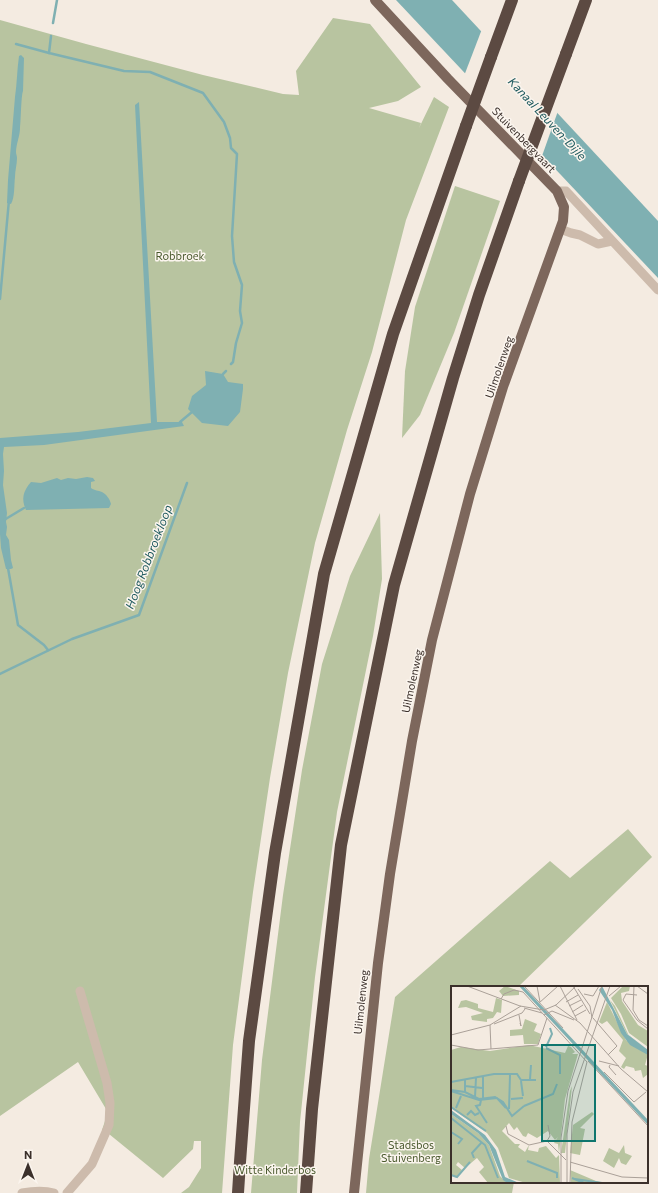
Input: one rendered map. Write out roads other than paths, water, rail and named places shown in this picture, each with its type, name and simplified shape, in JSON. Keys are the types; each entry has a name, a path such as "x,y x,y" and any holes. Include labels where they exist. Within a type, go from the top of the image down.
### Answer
{"highway":[{"path":"238,1193 249,1041 275,853 324,574 393,334 512,0"},
{"path":"306,1193 312,1109 341,846 394,584 453,378 479,295 519,181 586,0"}],"main road":[{"name":"Stuivenbergvaart","path":"375,0 448,79 557,191"},
{"name":"Uilmolenweg","path":"354,1193 378,963 389,881 412,741 432,640 470,494 501,395 563,221 564,207 557,191"}],"street":[{"name":"Stuivenbergvaart","path":"557,191 566,190 658,290"},
{"path":"560,229 580,235 598,244 612,241"},
{"path":"67,1193 92,1164 109,1126 110,1103 107,1083 80,991"},
{"path":"22,1193 33,1191 48,1191 54,1193"}],"water":[{"name":"Kanaal Leuven-Dijle","path":"396,0 452,0 658,221 658,278"},
{"path":"21,55 24,58 23,91 20,131 16,149 17,160 14,194 11,204 7,203 8,180 18,61 19,56"},
{"path":"139,102 157,422 182,422 184,426 44,445 4,447 3,485 7,513 6,535 9,540 13,568 6,569 1,548 0,534 0,438 78,432 151,423 135,105"},
{"path":"205,371 223,374 228,382 243,384 240,412 228,426 202,423 188,409 192,396 206,385"},
{"path":"87,477 93,478 95,481 91,482 91,488 102,492 108,497 111,504 109,508 26,510 23,499 26,489 31,482 41,483 57,478 61,480"}],"waterway":[{"path":"53,23 57,0"},
{"path":"51,36 49,53 124,71 150,72 203,93 224,122 230,138 231,148 237,154 232,236 234,262 242,285 240,311 242,323 236,343 233,362 231,364"},
{"path":"16,44 49,53"},
{"path":"0,299 9,200"},
{"path":"223,374 226,371"},
{"path":"180,422 192,412"},
{"name":"Hoog Robbroekloop","path":"0,674 72,639 139,615 187,483"},
{"name":"Hoog Robbroekloop","path":"4,520 24,508"},
{"name":"Hoog Robbroekloop","path":"8,568 18,625 44,645 48,650"}],"park label":[{"name":"Robbroek","path":"180,256"},
{"name":"Stadsbos Stuivenberg","path":"411,1151"},
{"name":"Witte Kinderbos","path":"275,1170"}]}
